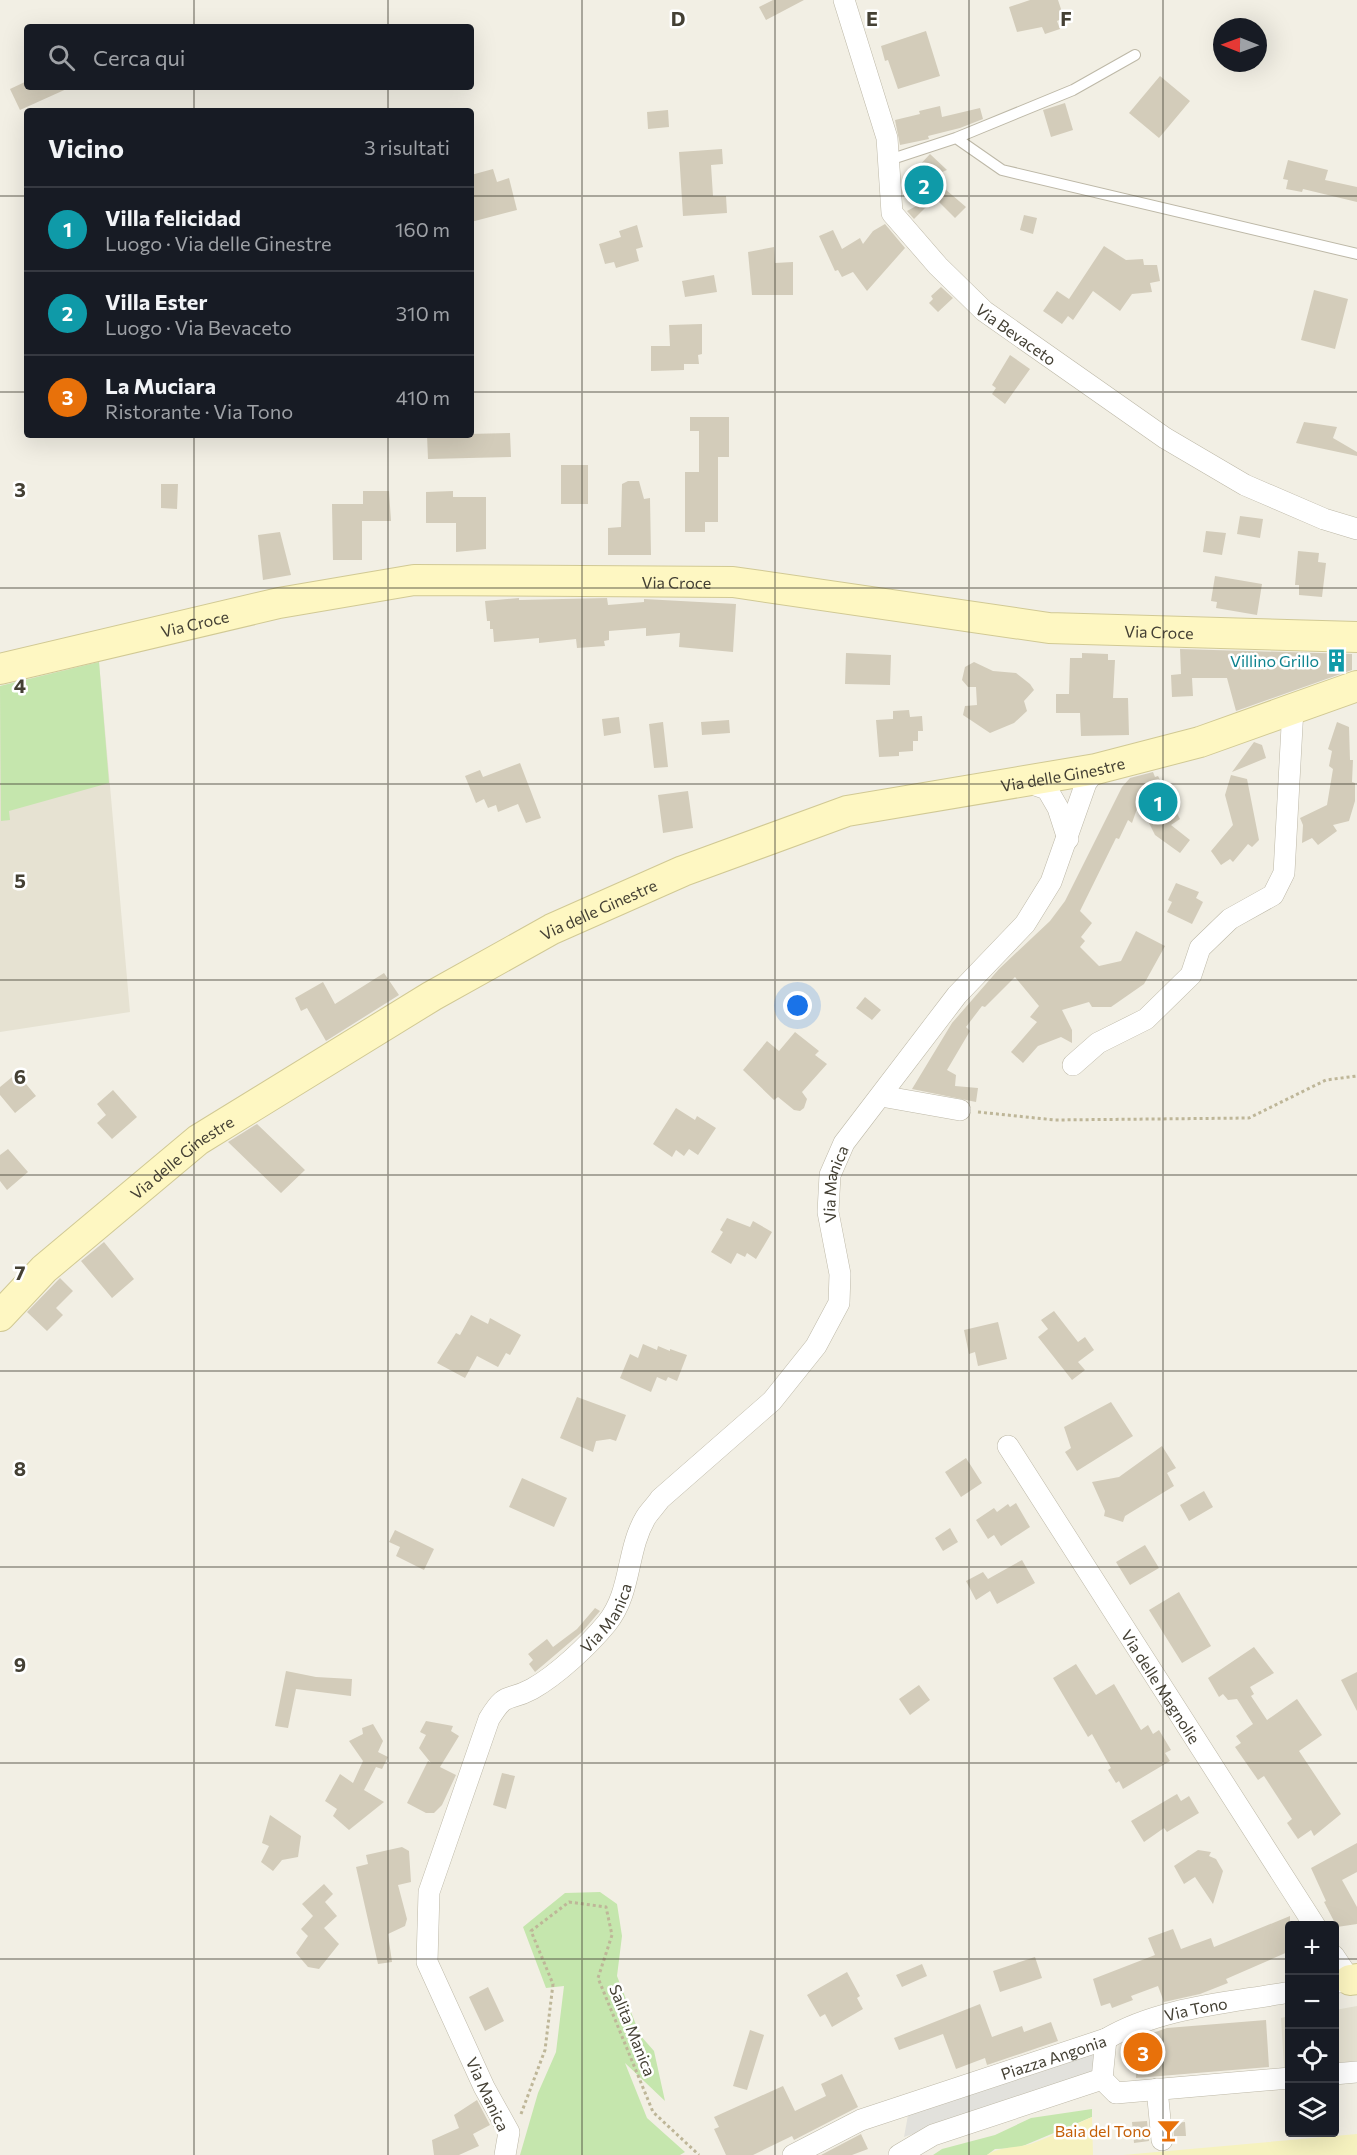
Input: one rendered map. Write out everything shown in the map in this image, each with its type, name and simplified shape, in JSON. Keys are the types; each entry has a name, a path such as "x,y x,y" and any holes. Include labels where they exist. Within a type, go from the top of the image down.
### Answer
{"street":[{"name":"Via Bevaceto","path":"844,0 887,138 892,213 938,266 984,311 1164,438 1245,485 1324,519 1357,529"},
{"name":"Via Croce","path":"0,669 279,603 414,580 733,582 1048,628 1357,637"},
{"name":"Via delle Ginestre","path":"0,1316 44,1269 198,1140 432,996 552,929 683,871 847,811 1096,769 1200,742 1357,686"},
{"path":"1073,1065 1098,1043 1146,1019 1191,975 1200,948 1230,918 1273,895 1280,886 1284,873 1293,708"},
{"name":"Via Manica","path":"505,2155 509,2132 484,2087 427,1962 429,1892 489,1719 501,1700 532,1689 585,1647 608,1623 618,1608 625,1589 646,1517 660,1499 772,1401 816,1346 839,1303 840,1274 828,1212 830,1175 844,1143 957,995 1025,924 1051,882 1086,783 1096,769"},
{"path":"1021,780 1047,789 1058,808 1068,839"},
{"path":"881,1096 960,1110"},
{"name":"Via delle Magnolie","path":"1008,1446 1312,1921"},
{"name":"Via Tono","path":"1106,2039 1123,2029 1158,2017 1285,1993"},
{"name":"Piazza Angonia","path":"793,2155 861,2120 1106,2039 1102,2079 933,2135 899,2155"},
{"path":"1339,2074 1357,2072"},
{"path":"1102,2079 1116,2093 1285,2078"},
{"path":"1157,2089 1162,2140"}],"lane":[{"path":"889,160 956,138 1073,90 1135,54"},
{"path":"956,138 1002,170 1357,254"}],"path":[{"path":"960,1110 1055,1120 1249,1118 1326,1080 1357,1076"},
{"name":"Salita Manica","path":"509,2132 516,2127 545,2050 553,1984 531,1931 569,1902 606,1907 612,1935 598,1978 653,2112 699,2155"}],"shaded area":[{"path":"99,662 130,1012 0,1032 0,686"},
{"path":"1357,2006 1357,2061 1339,2063 1339,2009"},
{"path":"1285,2017 1285,2067 1284,2067 1281,2018"},
{"path":"1096,2051 1093,2074 904,2137 908,2115"}],"green space":[{"path":"99,662 109,783 9,811 10,820 1,821 0,686"},
{"path":"600,1892 617,1904 622,1936 617,1976 640,2035 654,2051 665,2101 625,2063 647,2118 685,2152 680,2155 520,2155 538,2093 556,2052 564,1986 546,1988 523,1927 565,1893"},
{"path":"1092,2109 1092,2117 1018,2148 995,2149 987,2155 933,2155 942,2149 995,2135 1031,2118"}],"sand":[{"path":"1092,2117 1093,2155 987,2155 998,2150 1036,2142"},
{"path":"1357,2134 1357,2155 1123,2155 1339,2137"}],"building":[{"path":"773,0 804,0 766,20 759,7"},
{"path":"1030,0 1058,0 1064,18 1057,21 1060,29 1045,34 1042,27 1017,32 1009,7"},
{"path":"926,31 940,76 898,89 881,46"},
{"path":"1160,76 1190,101 1159,138 1129,113"},
{"path":"24,82 24,90 64,90 20,110 10,89"},
{"path":"1065,103 1073,130 1051,137 1043,110"},
{"path":"940,106 942,117 980,108 983,119 960,128 928,136 929,139 900,145 895,120"},
{"path":"668,110 669,127 648,129 647,112"},
{"path":"722,149 723,164 711,165 713,196 726,196 727,213 683,216 679,152"},
{"path":"930,154 947,170 903,189 903,183"},
{"path":"1288,160 1328,170 1325,180 1357,187 1357,202 1303,189 1302,192 1286,189 1288,180 1283,179"},
{"path":"493,169 497,182 509,178 517,210 474,221 474,174"},
{"path":"945,189 966,207 955,218 933,196"},
{"path":"929,199 931,202 914,219 907,211"},
{"path":"1024,215 1037,218 1033,234 1020,230"},
{"path":"885,224 905,248 867,291 853,272 842,277 838,270 835,271 819,236 833,230 842,249 860,238 863,244 873,231"},
{"path":"637,225 643,247 636,249 639,261 616,268 614,262 605,264 599,244 621,237 619,231"},
{"path":"1104,246 1126,260 1143,259 1144,265 1157,265 1160,281 1150,283 1152,292 1132,294 1120,311 1093,291 1073,320 1068,316 1062,324 1043,311 1057,291 1069,299"},
{"path":"774,247 775,263 793,262 793,295 752,295 748,252"},
{"path":"714,275 717,292 685,297 682,281"},
{"path":"941,287 953,298 938,312 929,303 933,299 931,296"},
{"path":"1314,290 1348,299 1335,349 1301,340"},
{"path":"702,324 702,354 698,355 699,364 684,364 684,370 651,371 651,346 670,346 669,325"},
{"path":"1010,355 1030,369 1005,404 992,394 996,388 992,385"},
{"path":"690,417 729,417 729,457 718,457 718,522 705,522 705,532 685,532 685,472 699,472 699,431 690,431"},
{"path":"1304,422 1337,427 1333,438 1357,452 1357,456 1296,443"},
{"path":"510,433 511,457 428,459 427,438 474,438 474,434"},
{"path":"561,465 588,465 588,504 561,504"},
{"path":"628,481 639,481 644,499 650,498 651,555 608,555 608,528 621,527 622,484"},
{"path":"161,484 178,484 177,509 161,508"},
{"path":"363,491 389,491 391,521 362,521 362,560 333,560 332,504 363,504"},
{"path":"453,491 453,497 486,497 486,549 456,552 456,523 426,523 426,492"},
{"path":"1240,516 1263,519 1260,538 1237,534"},
{"path":"1206,531 1226,533 1222,555 1203,552"},
{"path":"280,532 291,575 263,580 258,535"},
{"path":"1298,551 1319,553 1318,562 1326,563 1322,597 1299,595 1299,585 1295,585"},
{"path":"1215,576 1262,584 1257,615 1216,608 1217,602 1211,601"},
{"path":"519,598 519,600 607,598 608,605 644,602 644,599 736,604 733,652 679,647 680,633 646,636 646,628 609,631 609,640 604,641 605,646 577,648 576,639 539,643 539,638 494,642 493,629 490,629 490,621 487,621 485,601"},
{"path":"1180,649 1352,654 1352,670 1236,711 1227,678 1192,678 1193,696 1172,697 1171,675 1181,674"},
{"path":"846,653 891,655 890,685 845,684"},
{"path":"1082,653 1108,654 1108,660 1115,660 1113,698 1128,698 1129,735 1081,736 1080,713 1056,713 1056,694 1069,694 1070,658 1082,658"},
{"path":"974,662 993,671 1016,673 1034,690 1024,701 1027,711 1014,723 990,733 963,715 965,706 977,705 976,687 968,687 962,680 965,667"},
{"path":"909,710 910,717 922,716 923,731 918,731 918,741 913,741 913,751 899,752 899,756 879,757 876,720 893,719 893,711"},
{"path":"619,717 621,733 604,736 602,719"},
{"path":"729,720 730,733 702,735 701,722"},
{"path":"663,722 668,767 654,768 649,724"},
{"path":"1337,722 1349,727 1355,801 1349,821 1333,825 1337,831 1318,845 1312,838 1302,843 1303,825 1300,818 1327,805 1333,769 1329,766 1332,751 1328,749"},
{"path":"1254,742 1262,745 1266,758 1232,772"},
{"path":"520,763 541,818 526,823 518,804 498,812 496,805 488,808 484,799 476,803 465,776 480,770 483,777"},
{"path":"1153,772 1155,777 1158,776 1180,819 1171,825 1190,840 1180,853 1155,835 1139,803 1132,823 1128,820 1119,839 1116,838 1080,911 1092,923 1081,937 1085,941 1080,947 1099,966 1121,961 1136,931 1165,946 1144,984 1111,1007 1092,1007 1089,1002 1062,1010 1072,1030 1072,1043 1061,1037 1038,1046 1023,1063 1011,1052 1037,1022 1030,1017 1039,1006 1015,977 985,1007 982,1006 966,1027 970,1031 947,1070 956,1075 955,1086 978,1088 976,1102 912,1089 952,1023 999,969 1050,921 1065,901 1122,787 1130,778"},
{"path":"1231,775 1247,779 1259,840 1252,847 1248,844 1233,862 1230,859 1221,865 1211,851 1233,825 1225,795"},
{"path":"688,791 693,828 663,833 658,795"},
{"path":"1176,883 1199,892 1196,898 1203,902 1192,924 1167,912 1172,902 1168,900"},
{"path":"384,973 399,995 326,1041 307,1008 301,1011 295,998 323,982 335,1004"},
{"path":"865,997 881,1010 872,1020 856,1008"},
{"path":"795,1032 819,1051 815,1055 827,1064 802,1092 807,1099 804,1108 800,1111 794,1110 778,1097 774,1100 743,1070 767,1041 779,1051"},
{"path":"17,1073 36,1096 15,1113 0,1095 0,1087"},
{"path":"113,1090 137,1117 112,1139 97,1123 106,1115 97,1104"},
{"path":"676,1108 695,1120 697,1116 716,1128 698,1155 689,1149 684,1156 676,1150 672,1157 653,1144"},
{"path":"257,1124 305,1170 281,1193 228,1142"},
{"path":"8,1149 28,1172 7,1190 0,1181 0,1155"},
{"path":"727,1218 750,1227 753,1221 772,1232 756,1259 747,1253 745,1257 737,1253 731,1264 711,1252 723,1232 720,1230"},
{"path":"104,1242 134,1279 112,1298 81,1261"},
{"path":"60,1278 73,1291 56,1308 63,1315 47,1331 27,1312"},
{"path":"1054,1311 1078,1342 1085,1337 1094,1350 1078,1362 1085,1370 1072,1380 1038,1337 1048,1329 1041,1320"},
{"path":"471,1315 488,1324 490,1318 521,1335 510,1355 506,1353 498,1367 477,1356 465,1378 437,1363 456,1333 460,1335"},
{"path":"998,1322 1007,1359 978,1366 975,1352 969,1354 964,1330"},
{"path":"643,1344 657,1350 658,1346 687,1355 677,1381 668,1377 666,1381 657,1377 651,1392 620,1378 630,1354 638,1358"},
{"path":"577,1397 626,1415 616,1441 610,1439 596,1441 593,1452 560,1438"},
{"path":"1111,1402 1133,1436 1077,1471 1065,1452 1071,1448 1064,1427"},
{"path":"1162,1446 1176,1468 1167,1473 1174,1486 1125,1516 1123,1522 1104,1516 1105,1511 1092,1482 1119,1477"},
{"path":"966,1458 982,1483 961,1497 945,1472"},
{"path":"522,1478 567,1498 554,1527 509,1507"},
{"path":"1204,1491 1213,1507 1189,1521 1180,1505"},
{"path":"1016,1503 1030,1527 1001,1546 994,1535 988,1539 976,1520 994,1508 997,1512 1008,1504 1010,1507"},
{"path":"950,1528 958,1542 943,1551 935,1538"},
{"path":"395,1530 434,1549 424,1570 396,1556 400,1547 389,1542"},
{"path":"1145,1545 1159,1568 1130,1585 1116,1562"},
{"path":"1022,1560 1035,1583 997,1604 990,1591 976,1600 966,1581 983,1572 988,1579"},
{"path":"1179,1592 1211,1646 1182,1663 1149,1610"},
{"path":"595,1608 600,1611 582,1632 535,1672 529,1664 533,1660 528,1654 547,1639 553,1647 577,1629"},
{"path":"1254,1647 1274,1673 1250,1687 1254,1694 1251,1696 1267,1720 1297,1699 1322,1735 1299,1751 1341,1814 1314,1836 1311,1830 1298,1839 1287,1823 1292,1819 1264,1776 1258,1780 1235,1747 1241,1743 1236,1736 1253,1724 1237,1699 1228,1700 1223,1694 1219,1697 1208,1678"},
{"path":"1076,1664 1096,1695 1114,1684 1141,1730 1148,1725 1153,1734 1159,1730 1171,1750 1165,1753 1170,1761 1123,1789 1119,1781 1116,1783 1108,1770 1111,1768 1092,1734 1088,1737 1053,1678"},
{"path":"286,1671 316,1677 352,1679 351,1696 296,1689 288,1728 275,1726"},
{"path":"1357,1672 1357,1711 1341,1680"},
{"path":"919,1685 930,1700 910,1715 899,1699"},
{"path":"426,1721 453,1726 451,1731 459,1736 440,1767 456,1775 442,1805 434,1813 426,1813 407,1803 428,1761 431,1763 419,1748 426,1735 420,1732"},
{"path":"373,1724 383,1741 378,1752 388,1757 382,1769 376,1767 364,1790 384,1802 349,1830 333,1816 337,1809 325,1801 340,1774 353,1783 363,1761 349,1741 363,1734 362,1728"},
{"path":"502,1773 515,1776 506,1809 493,1805"},
{"path":"1177,1794 1181,1801 1189,1796 1199,1813 1167,1832 1164,1828 1144,1842 1131,1821"},
{"path":"270,1815 301,1836 298,1857 282,1860 273,1871 261,1862 269,1846 262,1843"},
{"path":"1357,1843 1357,1872 1342,1880 1357,1907 1357,1924 1339,1927 1339,1921 1334,1921 1311,1868"},
{"path":"402,1847 409,1851 411,1882 398,1885 407,1919 405,1926 388,1934 392,1962 378,1964 356,1867 368,1864 366,1855"},
{"path":"1198,1850 1211,1852 1209,1856 1216,1859 1223,1871 1213,1904 1195,1877 1184,1884 1174,1866"},
{"path":"324,1884 333,1894 325,1902 337,1916 324,1928 339,1944 319,1969 308,1967 296,1953 308,1936 301,1929 313,1916 302,1904"},
{"path":"1290,1916 1290,1921 1285,1921 1285,1953 1226,1979 1228,1983 1200,1994 1164,2002 1158,1986 1131,1996 1133,2000 1112,2008 1110,2003 1101,2006 1093,1979 1155,1955 1148,1938 1173,1929 1181,1949 1211,1938 1214,1947"},
{"path":"1035,1957 1042,1978 1000,1992 993,1971"},
{"path":"922,1964 927,1976 902,1987 896,1975"},
{"path":"847,1972 860,1996 857,1998 863,2009 832,2027 825,2014 820,2017 807,1995"},
{"path":"488,1987 504,2021 485,2031 469,1997"},
{"path":"980,2004 992,2037 1022,2026 1024,2032 1051,2022 1058,2041 987,2065 985,2058 956,2069 943,2034 899,2050 894,2038"},
{"path":"1266,2020 1269,2067 1136,2078 1135,2039 1167,2028"},
{"path":"750,2030 764,2035 747,2090 733,2086"},
{"path":"842,2074 858,2107 794,2140 792,2136 753,2155 726,2155 714,2129 719,2127 714,2117 783,2086 795,2111 826,2096 821,2084"},
{"path":"477,2100 490,2125 473,2134 479,2146 459,2155 434,2155 432,2140 459,2128 454,2115"},
{"path":"1147,2121 1149,2141 1134,2143 1132,2122"},
{"path":"1185,2122 1186,2136 1174,2136 1173,2123"},
{"path":"861,2134 868,2149 852,2155 821,2155"}],"place":[{"name":"Villa Ester","path":"924,185"},
{"name":"Villino Grillo","path":"1337,660"},
{"name":"Villa felicidad","path":"1158,802"},
{"name":"La Muciara","path":"1143,2052"},
{"name":"Baia del Tono","path":"1169,2130"}]}
